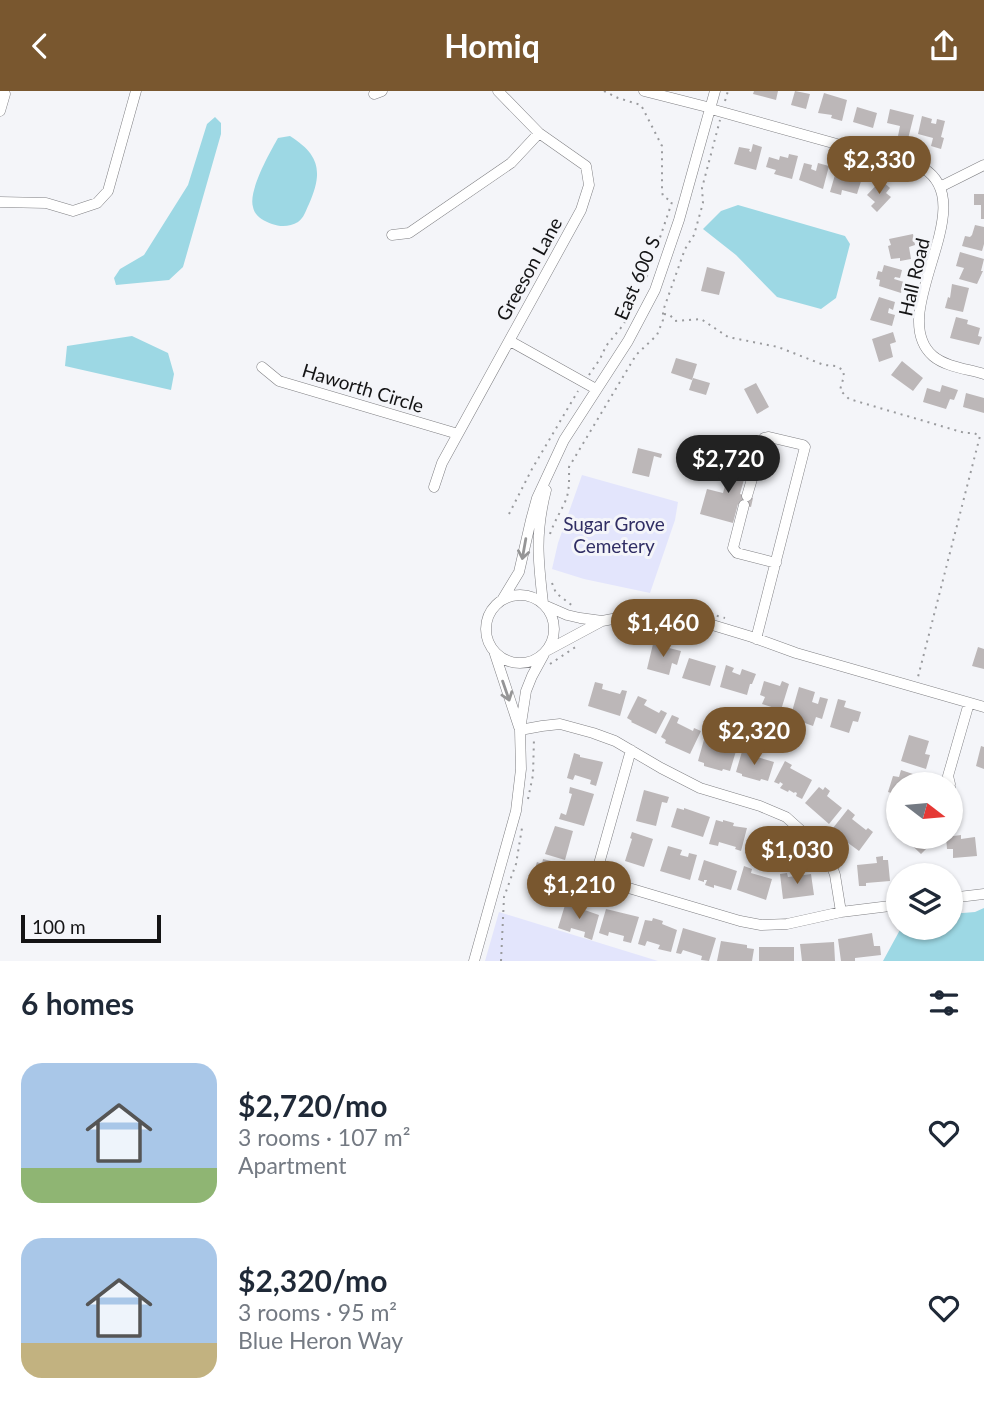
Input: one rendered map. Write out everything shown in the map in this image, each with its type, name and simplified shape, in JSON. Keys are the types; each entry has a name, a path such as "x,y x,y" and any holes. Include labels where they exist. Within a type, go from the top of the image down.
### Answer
{"street":[{"path":"0,111 4,91"},
{"path":"0,202 46,203 73,211 97,203 108,191 136,91"},
{"name":"Greeson Lane","path":"434,487 442,464 581,210 589,185 586,166 539,132 498,91"},
{"path":"644,91 923,168 942,186 984,165"},
{"name":"East 600 S","path":"554,462 564,440 648,305 668,256 715,91"},
{"path":"392,235 409,233 511,163 539,132"},
{"name":"Hall Road","path":"942,186 947,215 920,312 920,334 927,349 939,360 984,374"},
{"path":"510,341 596,389"},
{"name":"Haworth Circle","path":"262,367 279,381 458,434"},
{"path":"756,639 776,563 805,447 769,436 764,438 733,548 737,553 776,563"},
{"path":"520,730 486,634 487,621 519,572 537,498 554,462"},
{"path":"474,961 516,811 521,769 520,730 526,691 532,676 548,655 555,628 552,615 544,604 538,564 543,502 554,462"},
{"path":"502,600 521,595 533,597 578,618 602,621"},
{"path":"493,651 518,664 530,663 548,655 602,621 645,613 671,615 707,623 796,653 984,707"},
{"path":"949,772 969,703"},
{"path":"520,730 560,724 615,741 692,785 761,806 786,817 799,827 830,861 841,912"},
{"path":"631,750 596,878 761,925 787,924 841,912 886,906"},
{"path":"963,896 984,894"}],"path":[{"path":"509,514 532,469 584,382 624,324 647,276 672,202 663,196 662,192 662,146 641,105 604,91"},
{"path":"547,542 554,521 566,500 569,467 636,355 657,335 685,249 694,235 703,203 702,188 728,91"},
{"path":"635,298 663,314 670,315 675,321 701,319 728,337 778,347 824,365 836,366 843,370 840,390 849,399 980,436 918,677 925,680"},
{"path":"549,577 556,593 575,607 578,618"},
{"path":"548,655 583,642 581,632"},
{"path":"528,798 533,775 534,727"},
{"path":"501,961 505,897 516,864 523,823"}],"green space":[{"name":"Sugar Grove Cemetery","path":"582,475 678,502 675,520 650,593 584,579 552,569 558,543"},
{"path":"499,912 658,961 485,961"}],"water":[{"path":"215,117 221,123 221,134 183,267 169,280 116,285 114,278 120,269 144,255 188,185 207,124"},
{"path":"290,136 313,157 317,173 316,183 302,218 292,225 278,226 258,216 252,200 261,172 278,138"},
{"path":"738,205 845,236 850,244 836,298 821,309 777,297 736,255 703,229 721,211"},
{"path":"132,336 168,353 174,374 171,390 65,366 67,346"},
{"path":"984,908 984,961 883,961 894,940 963,940 963,913"}],"building":[{"path":"754,91 778,91 776,100 753,94"},
{"path":"795,91 810,94 806,109 791,105"},
{"path":"824,93 847,100 842,121 831,118 832,115 818,113"},
{"path":"857,107 877,113 873,128 853,122"},
{"path":"890,109 914,115 908,139 898,136 900,126 887,123"},
{"path":"922,116 932,119 931,123 936,124 937,119 945,121 941,149 931,146 933,138 918,134"},
{"path":"753,144 762,147 756,170 734,164 739,147 750,149 751,152"},
{"path":"789,154 798,156 792,179 774,174 776,170 766,167 769,157 779,160 780,156 788,158"},
{"path":"804,163 812,165 811,169 816,171 818,163 829,166 823,189 799,180"},
{"path":"837,168 863,175 857,194 842,190 841,195 830,192"},
{"path":"881,180 890,188 886,193 891,197 877,212 871,206 875,202 867,195"},
{"path":"974,194 984,194 984,219 981,219 981,205 974,205"},
{"path":"975,225 984,227 982,251 962,246 965,236 972,235"},
{"path":"913,234 915,245 909,247 911,259 891,259 889,239"},
{"path":"960,252 984,259 983,271 977,284 959,279 964,268 956,266"},
{"path":"884,265 902,270 900,278 894,279 904,282 901,293 879,286 880,280 876,279 878,271 882,272"},
{"path":"707,267 725,272 719,295 701,291"},
{"path":"952,284 969,288 963,312 945,308"},
{"path":"879,297 895,302 893,310 889,308 888,313 895,315 892,326 870,320"},
{"path":"956,317 968,320 967,324 980,328 978,336 982,337 979,345 950,338"},
{"path":"893,332 896,342 890,344 893,357 879,362 872,339"},
{"path":"676,358 697,364 692,380 671,373"},
{"path":"902,361 923,378 913,391 891,375"},
{"path":"693,378 710,383 706,395 689,390"},
{"path":"756,383 769,407 757,414 744,389"},
{"path":"942,385 958,390 946,409 923,402 927,388 940,392"},
{"path":"966,393 984,398 984,413 963,407"},
{"path":"638,448 662,454 661,458 654,456 649,477 632,473"},
{"path":"733,457 749,461 740,494 753,498 751,507 738,504 733,523 700,514 707,489 723,493"},
{"path":"653,644 681,651 677,665 672,663 669,675 647,669"},
{"path":"978,647 984,649 984,669 972,666"},
{"path":"689,658 716,666 710,686 682,678"},
{"path":"726,665 734,668 732,672 740,675 742,669 756,674 747,695 720,687"},
{"path":"764,681 780,686 782,681 789,684 781,710 762,704 765,697 760,695"},
{"path":"595,682 603,684 602,689 620,694 622,690 627,691 620,716 588,706"},
{"path":"799,687 815,692 812,702 818,704 820,697 828,699 822,719 816,717 813,726 791,715"},
{"path":"638,696 647,700 644,705 659,713 661,710 667,713 656,734 627,718"},
{"path":"838,699 846,701 844,707 861,712 858,722 853,721 849,733 830,727"},
{"path":"672,715 679,718 677,723 693,731 694,728 701,731 690,754 665,743 666,740 661,737"},
{"path":"909,735 929,741 925,754 930,755 926,769 901,761"},
{"path":"705,736 713,738 712,744 724,747 725,742 732,744 730,749 736,751 730,771 704,766 704,763 698,761"},
{"path":"981,746 984,747 984,769 976,766"},
{"path":"743,748 751,750 750,755 774,762 768,781 742,776 736,772"},
{"path":"574,753 603,762 596,786 590,784 591,780 575,775 573,780 567,778"},
{"path":"785,761 792,765 790,768 812,780 802,799 796,796 795,792 780,788 783,784 780,782 774,782"},
{"path":"570,787 594,794 584,826 559,819 561,813 566,815 572,794 569,793"},
{"path":"819,787 830,791 827,796 842,808 829,824 805,803"},
{"path":"644,790 669,797 667,803 662,802 656,826 636,821"},
{"path":"677,808 710,817 703,837 671,827"},
{"path":"848,809 855,815 852,819 873,832 859,851 836,834 838,832 833,828"},
{"path":"716,820 747,828 741,851 719,842 718,846 709,844"},
{"path":"555,826 573,831 565,860 545,854"},
{"path":"632,832 653,839 644,867 625,861"},
{"path":"751,834 781,843 775,863 745,853"},
{"path":"975,837 977,856 953,858 953,849 963,849 963,839"},
{"path":"668,846 682,850 680,855 697,855 690,880 660,871"},
{"path":"883,856 883,860 888,860 886,881 859,886 857,865 877,863 876,857"},
{"path":"543,859 563,864 554,895 535,889 541,870 535,868 537,862 542,864"},
{"path":"704,860 737,871 731,890 714,885 714,888 705,885 707,880 698,880"},
{"path":"744,866 752,869 751,873 772,879 766,900 737,890"},
{"path":"787,873 788,877 811,874 814,895 783,899 780,874"},
{"path":"565,905 599,915 592,940 584,937 585,932 571,928 570,932 558,928"},
{"path":"606,909 639,917 631,943 623,941 624,936 609,932 608,936 599,933"},
{"path":"653,918 677,930 671,952 658,949 660,945 647,941 645,946 638,944 645,920 652,921"},
{"path":"683,928 716,938 709,961 701,960 702,956 683,950 681,954 676,953"},
{"path":"872,933 874,946 880,946 881,955 841,961 838,939"},
{"path":"721,941 747,945 747,948 754,949 752,961 717,961"},
{"path":"834,942 835,961 802,961 800,944"},
{"path":"759,947 794,947 794,961 759,961"}]}
